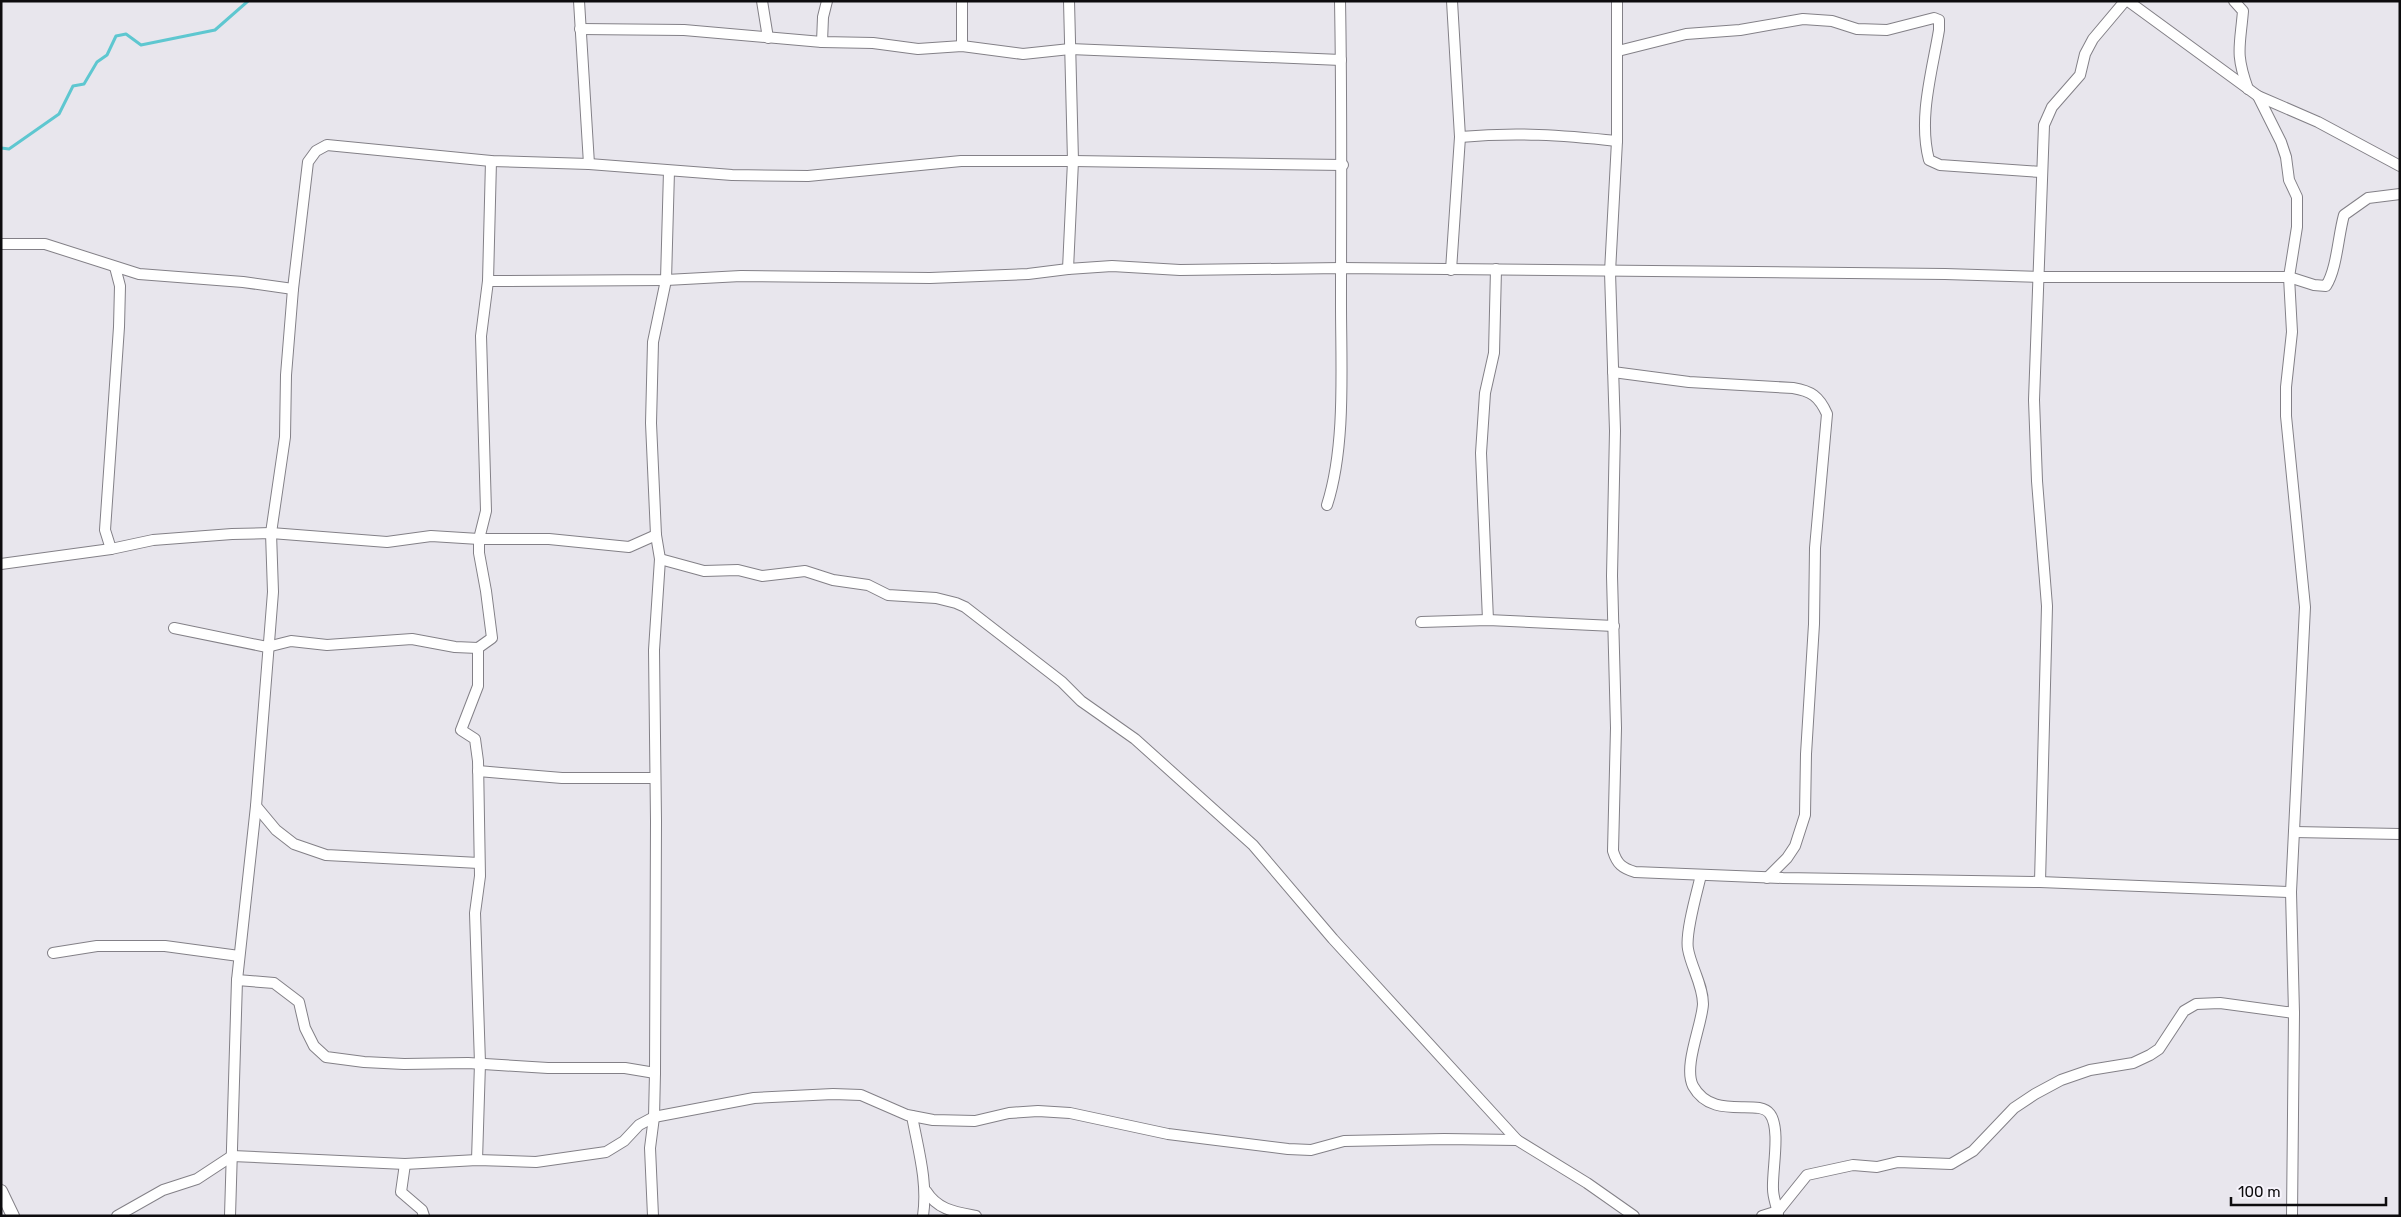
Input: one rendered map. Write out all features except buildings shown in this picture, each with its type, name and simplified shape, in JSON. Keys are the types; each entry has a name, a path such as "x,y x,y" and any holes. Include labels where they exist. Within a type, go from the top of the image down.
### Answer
{"street":[{"path":"579,1 589,164"},
{"path":"762,1 768,38"},
{"path":"822,42 826,1"},
{"path":"962,1 962,46"},
{"path":"1068,269 1073,161 1069,1"},
{"path":"1326,505 1333,486 1339,427 1342,351 1340,1"},
{"path":"1451,270 1460,137 1452,1"},
{"path":"1617,1 1617,141 1610,272 1615,431 1612,576 1616,728 1612,851 1619,864 1629,870 1767,878 2040,882 2291,892"},
{"path":"2040,882 2048,606 2037,482 2034,400 2041,172 2044,125 2052,107 2080,75 2085,54 2093,39 2127,1 2258,96 2318,122 2400,166"},
{"path":"2234,1 2243,11 2238,42 2239,64 2248,89"},
{"path":"1618,51 1686,34 1740,30 1803,19 1832,21 1857,29 1887,30 1934,18 1939,20 1939,30 1925,107 1926,149 1929,160 1940,165 2041,172"},
{"path":"580,29 684,30 918,49 962,46 1023,54 1070,49 1341,60"},
{"path":"2258,96 2281,142 2286,158 2289,180 2297,196 2297,227 2289,277 2292,332 2286,387 2286,416 2305,607 2291,892 2294,1013 2292,1216"},
{"path":"1460,137 1503,133 1551,134 1617,141"},
{"path":"230,1216 237,980 256,806 267,647 273,592 271,533 285,437 286,374 293,289 308,162 316,150 326,146 491,162 589,164 669,171 808,176 961,162 1073,161 1342,166"},
{"path":"174,628 267,647 291,641 327,645 412,639 455,647 478,648 492,638 479,553 479,539 486,511 481,336 488,281 491,162"},
{"path":"652,1216 650,1148 654,1117 655,1073 654,650 660,559 656,535 651,423 652,342 666,280 669,171"},
{"path":"488,281 666,280 741,276 930,278 1028,274 1112,266 1180,270 1341,268 1945,274 2038,277 2289,277 2314,285 2326,286 2332,276 2338,235 2344,214 2368,198 2400,194"},
{"path":"1,244 45,244 139,274 243,282 293,289"},
{"path":"111,549 105,530 119,327 120,286 115,267"},
{"path":"1488,620 1481,453 1485,393 1494,353 1496,269"},
{"path":"1613,372 1689,382 1808,390 1821,400 1827,414 1815,548 1814,633 1806,754 1805,815 1795,846 1787,858 1767,878"},
{"path":"1,564 111,549 153,540 271,533 387,542 431,536 479,539 549,539 629,547 656,535"},
{"path":"660,559 704,571 738,570 762,576 805,571 833,580 868,585 888,595 936,598 965,607 1062,682 1081,700 1135,739 1254,845 1333,940 1517,1140 1587,1183 1634,1216"},
{"path":"1421,622 1488,620 1614,626"},
{"path":"477,1160 480,1063 475,913 479,864 478,771 475,739 460,730 478,686 478,648"},
{"path":"478,771 562,778 655,778"},
{"path":"256,806 276,830 294,844 326,855 479,864"},
{"path":"2294,832 2400,834"},
{"path":"1701,875 1687,947 1699,983 1702,1004 1691,1070 1692,1084 1704,1100 1724,1107 1763,1108 1770,1114 1775,1130 1773,1191 1778,1213"},
{"path":"53,952 96,946 165,946 239,956"},
{"path":"237,980 274,983 299,1002 305,1028 314,1046 326,1057 364,1062 480,1063 548,1068 626,1068 655,1073"},
{"path":"1762,1216 1778,1213 1807,1175 1853,1164 1877,1167 1898,1162 1951,1164 1973,1151 2014,1108 2034,1094 2061,1080 2090,1070 2133,1063 2150,1055 2159,1049 2184,1011 2196,1004 2220,1003 2294,1013"},
{"path":"116,1216 163,1190 197,1178 232,1156 405,1164 477,1160 536,1162 606,1152 624,1141 639,1125 654,1117 754,1098 832,1094 860,1096 912,1116 933,1120 975,1121 1009,1113 1038,1111 1070,1113 1168,1134 1288,1149 1315,1149 1344,1142 1444,1138 1517,1140"},
{"path":"912,1116 925,1188 923,1216"},
{"path":"405,1164 401,1192 422,1210 424,1216"},
{"path":"925,1188 933,1202 957,1212 976,1216"},
{"path":"1,1191 13,1216"}],"waterway":[{"path":"1,148 9,149 59,114 73,86 84,84 97,62 107,55 116,36 126,34 141,45 215,30 248,1"}]}
